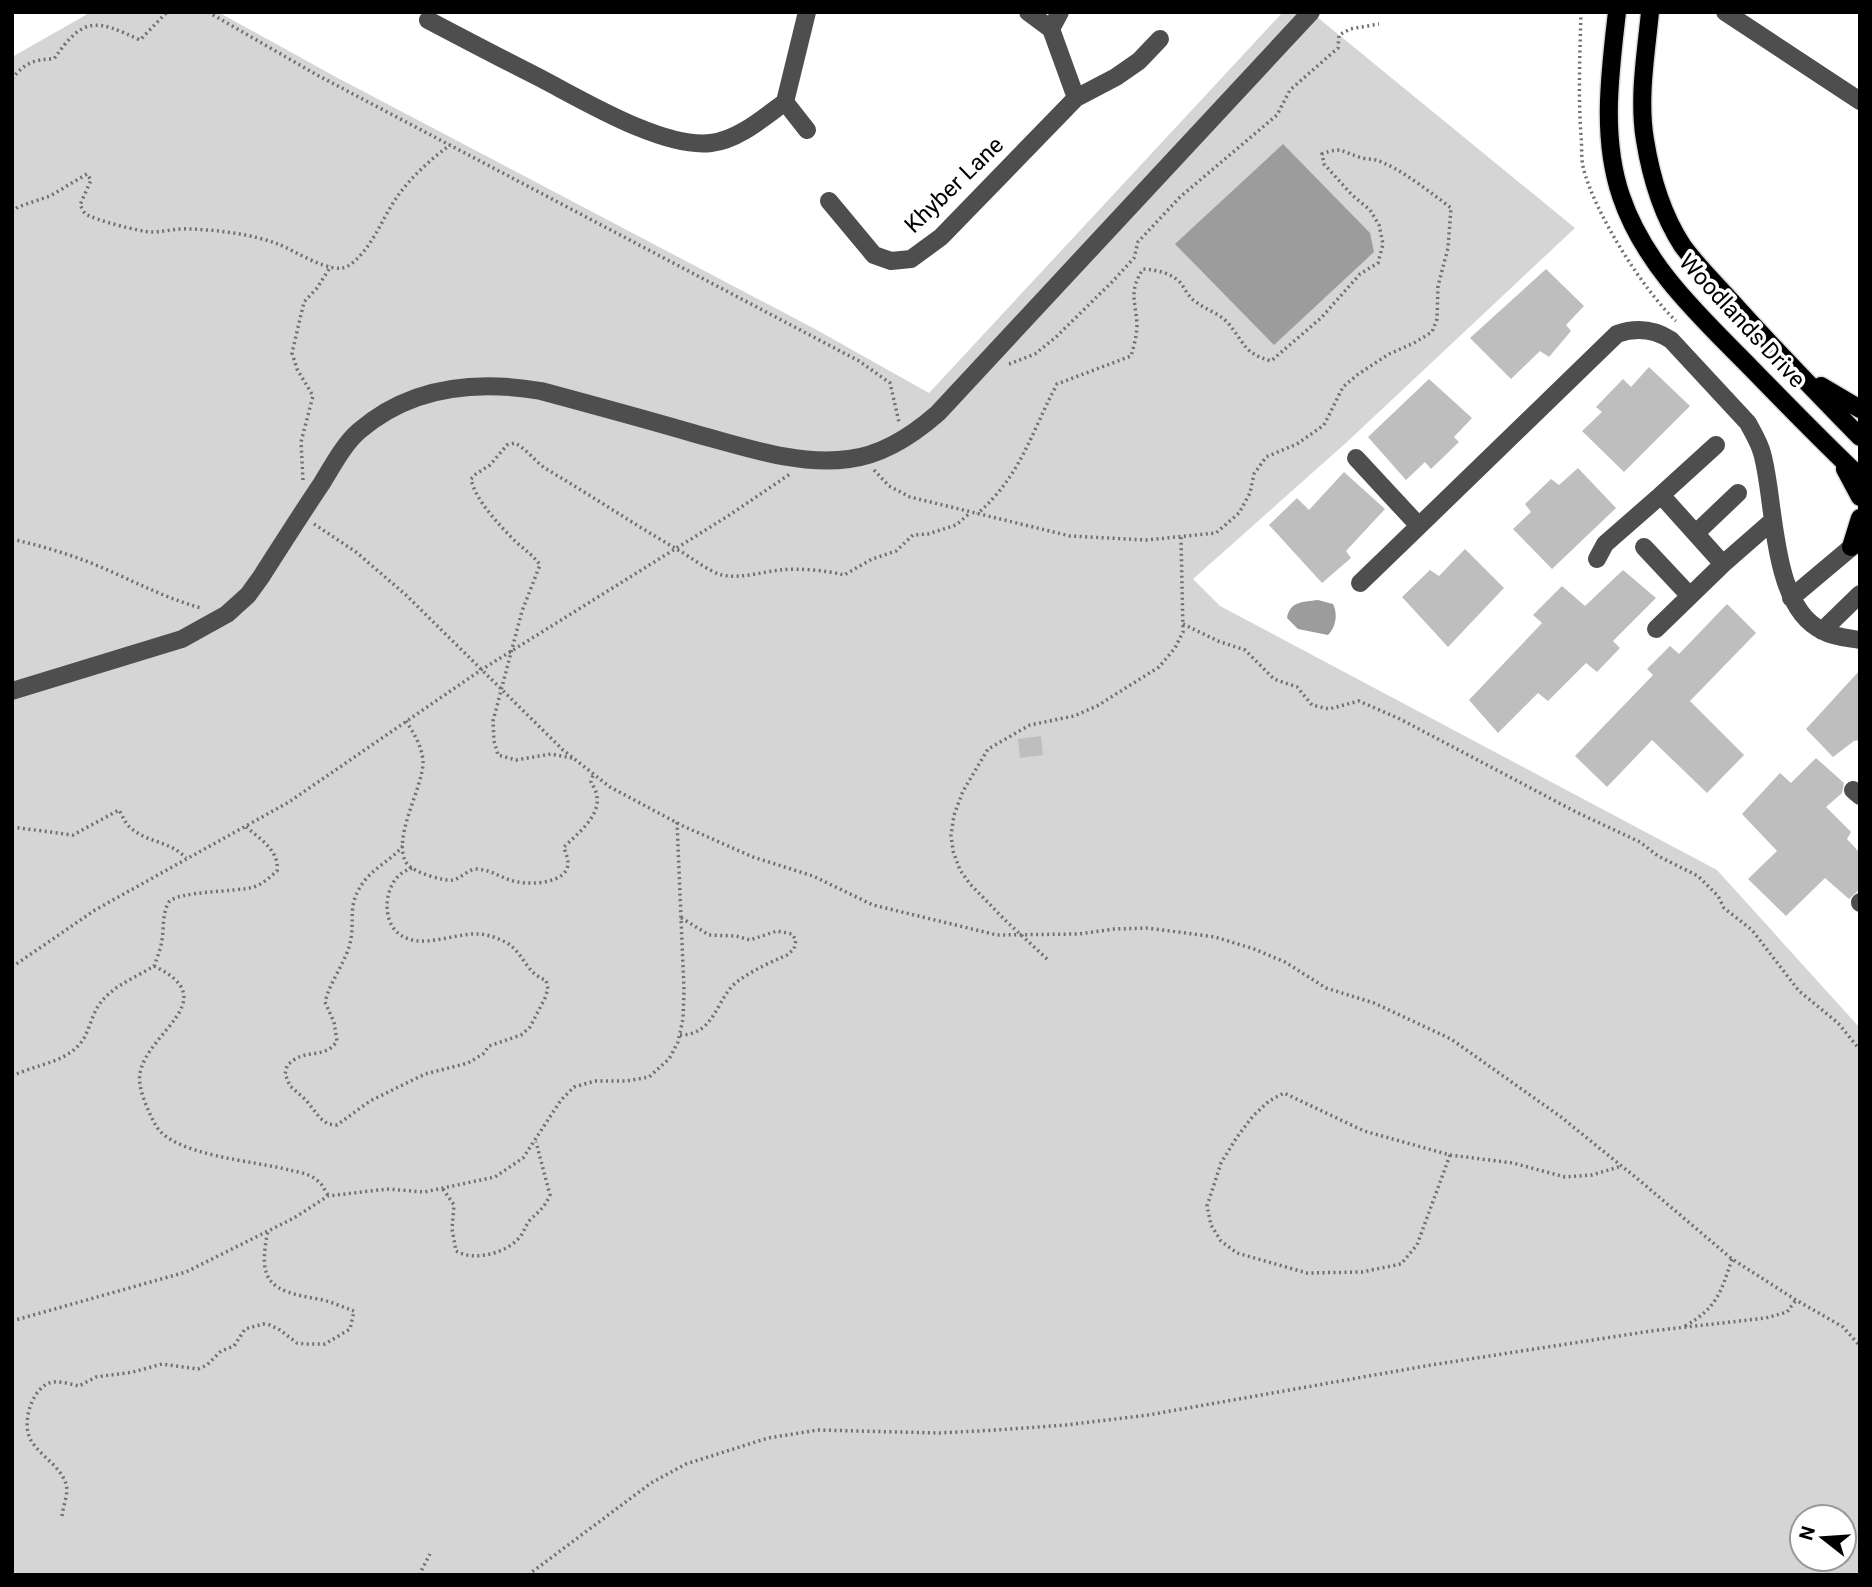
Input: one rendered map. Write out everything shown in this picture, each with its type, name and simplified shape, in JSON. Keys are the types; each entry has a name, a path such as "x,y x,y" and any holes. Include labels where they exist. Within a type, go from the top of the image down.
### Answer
{"main road":[{"name":"Woodlands Drive","path":"1617,12 1608,114 1621,195 1635,229 1682,298 1860,477"},
{"name":"Woodlands Drive","path":"1650,12 1643,94 1644,137 1653,180 1666,215 1683,245 1787,362 1860,437"},
{"path":"1787,362 1841,400 1860,409"},
{"path":"1838,457 1860,497"},
{"path":"1855,543 1860,518"}],"street":[{"path":"428,20 608,114 665,137 701,144 738,134 785,102 807,12"},
{"path":"1028,12 1051,29 1076,98"},
{"path":"1051,29 1060,12"},
{"path":"12,691 163,647 211,625 227,614 248,595 358,432 390,409 415,397 471,386 506,385 541,391 756,450 813,460 850,459 869,455 917,432 938,413 1311,12"},
{"path":"1725,12 1860,101"},
{"name":"Khyber Lane","path":"829,201 874,255 891,261 911,259 941,237 1076,98 1116,77 1139,61 1160,39"},
{"path":"785,102 807,130"},
{"path":"1360,583 1617,334 1637,329 1661,334 1671,340 1748,423 1761,450 1771,522 1791,598 1804,617 1822,631 1860,640"},
{"path":"1597,559 1605,544 1716,445"},
{"path":"1356,458 1419,526"},
{"path":"1696,533 1738,493"},
{"path":"1661,495 1723,564"},
{"path":"1656,629 1771,522"},
{"path":"1791,598 1855,543"},
{"path":"1644,547 1690,596"},
{"path":"1822,631 1860,594"}],"path":[{"path":"12,79 30,61 54,58 80,29 91,24 106,24 141,40 167,12"},
{"path":"208,12 317,75 859,361 890,383 899,423 889,446"},
{"path":"1005,365 1035,354 1076,318 1135,258 1138,242 1180,197 1277,115 1290,90 1338,48 1339,35 1350,29 1379,24"},
{"path":"12,212 18,207 50,197 87,174 91,180 80,205 84,213 97,218 152,232 186,229 243,235 279,244 316,262 342,268 366,248 396,199 436,155 450,144"},
{"path":"873,466 877,475 889,486 910,497 971,513 1070,536 1121,540 1216,533 1229,524 1245,503 1254,474 1266,457 1297,444 1324,425 1343,387 1357,374 1432,332 1437,319 1438,286 1448,248 1451,208 1377,160 1358,157 1345,150 1322,154 1324,164 1352,195 1370,210 1379,225 1383,244 1378,263 1360,274 1321,318 1271,361 1254,356 1238,340 1227,322 1212,310 1189,298 1179,282 1160,271 1143,269 1135,282 1133,303 1136,331 1131,356 1057,384 1010,480 995,499 977,514"},
{"path":"312,497 303,482 301,442 313,396 297,369 292,353 304,302 331,267"},
{"path":"574,759 551,754 516,760 498,755 494,741 493,721 522,611 540,565 478,498 471,479 491,465 507,445 515,443 522,447 546,470 561,476 580,491 720,575 782,570 827,570 844,575 872,559 896,551 913,534 928,534 956,525 971,513"},
{"path":"12,967 95,910 289,802 481,670 813,460"},
{"path":"865,469 881,464"},
{"path":"300,516 356,552 396,586 574,759 610,787 753,857 813,876 873,905 997,935 1079,934 1149,928 1215,937 1284,962 1326,988 1374,1003 1451,1039 1561,1117 1732,1259 1843,1327 1860,1346"},
{"path":"1046,959 970,884 960,870 951,835 954,815 963,791 988,749 1030,725 1074,716 1097,706 1159,667 1175,648 1183,632 1181,537"},
{"path":"12,539 47,547 108,570 179,602 227,614"},
{"path":"1183,624 1218,641 1245,650 1274,679 1297,687 1312,705 1329,709 1359,701 1640,842 1657,856 1698,876 1718,896 1724,908 1752,930 1799,991 1838,1023 1860,1050"},
{"path":"406,721 415,734 423,762 407,820 403,846 408,865 449,881 478,869 494,872 520,883 540,883 566,872 568,864 564,848 587,824 595,809 598,797 591,782 593,774"},
{"path":"12,827 73,835 119,810 129,828 143,836 176,847 187,858"},
{"path":"12,1321 186,1272 268,1231 328,1196 387,1189 424,1192 495,1177 523,1158 561,1100 574,1087 595,1082 649,1077 669,1059 680,1035 684,990 677,822"},
{"path":"12,1076 29,1067 66,1055 79,1046 97,1006 121,984 154,966 163,940 164,917 174,898 184,894 255,887 277,872 278,864 271,848 245,826"},
{"path":"403,846 393,858 365,880 352,904 350,943 325,1002 334,1022 337,1041 332,1048 322,1052 305,1053 286,1066 285,1074 290,1086 328,1124 337,1125 370,1101 425,1074 468,1063 483,1054 489,1046 521,1035 530,1027 545,998 548,989 546,979 531,971 516,948 505,941 476,934 426,940 406,938 399,934 391,926 389,919 388,892 391,882 404,870 414,869"},
{"path":"680,917 709,935 744,937 750,940 776,931 792,934 796,940 787,955 736,982 711,1020 687,1035 680,1035"},
{"path":"154,966 168,972 180,984 183,993 178,1016 154,1047 139,1073 144,1096 155,1125 161,1133 182,1145 213,1155 272,1165 304,1174 320,1183 328,1196"},
{"path":"1450,1155 1417,1245 1402,1264 1362,1272 1307,1273 1237,1253 1221,1241 1211,1225 1207,1206 1221,1163 1253,1116 1269,1101 1284,1093 1364,1131 1450,1155 1513,1163 1565,1177 1592,1175 1622,1166"},
{"path":"443,1189 454,1205 452,1229 456,1251 470,1256 498,1251 521,1235 527,1223 542,1211 550,1195 535,1140"},
{"path":"62,1516 67,1486 59,1470 32,1442 27,1430 36,1394 48,1384 63,1382 79,1387 96,1377 133,1372 162,1364 198,1369 207,1365 221,1351 234,1346 245,1329 263,1324 281,1330 297,1343 307,1344 325,1344 350,1329 354,1311 296,1296 274,1286 268,1280 264,1261 268,1231"},
{"path":"1683,1327 1702,1317 1713,1305 1721,1293 1732,1259"},
{"path":"528,1575 650,1483 685,1464 768,1438 818,1430 939,1433 1066,1426 1148,1415 1431,1366 1683,1327 1766,1318 1787,1312 1796,1300"},
{"path":"419,1575 430,1554"}],"shaded area":[{"path":"91,12 218,12 334,76 815,329 929,393 1283,12 1311,12 1575,228 1348,441 1193,579 1220,606 1717,870 1860,1028 1860,1575 12,1575 12,57"},
{"path":"1283,144 1370,233 1374,252 1274,345 1175,244"},
{"path":"1318,600 1333,604 1335,608 1334,624 1328,635 1298,629 1287,618 1294,605"}],"building":[{"path":"1546,269 1584,306 1566,325 1571,331 1549,357 1540,351 1511,379 1470,338"},
{"path":"1649,367 1690,406 1624,472 1582,431 1602,412 1596,407 1623,379 1631,387"},
{"path":"1429,379 1472,418 1454,437 1459,442 1431,469 1425,462 1406,480 1368,437"},
{"path":"1578,468 1616,508 1552,569 1513,529 1531,512 1525,504 1551,479 1559,485"},
{"path":"1344,472 1385,509 1346,551 1351,558 1322,583 1269,525 1297,498 1309,510"},
{"path":"1465,549 1504,588 1448,647 1402,597 1430,570 1439,576"},
{"path":"1623,570 1656,598 1613,641 1620,648 1597,672 1586,663 1548,701 1538,693 1498,733 1469,700 1542,623 1533,615 1562,586 1585,606"},
{"path":"1727,604 1756,633 1690,701 1744,755 1707,793 1652,740 1607,787 1575,756 1653,675 1647,669 1670,646 1679,654"},
{"path":"1860,670 1860,740 1854,741 1833,757 1806,729"},
{"path":"1041,736 1043,755 1020,758 1018,739"},
{"path":"1816,758 1844,783 1842,793 1826,807 1851,832 1847,839 1860,853 1860,889 1849,899 1825,878 1786,916 1748,879 1777,851 1742,814 1780,773 1791,783"}]}
